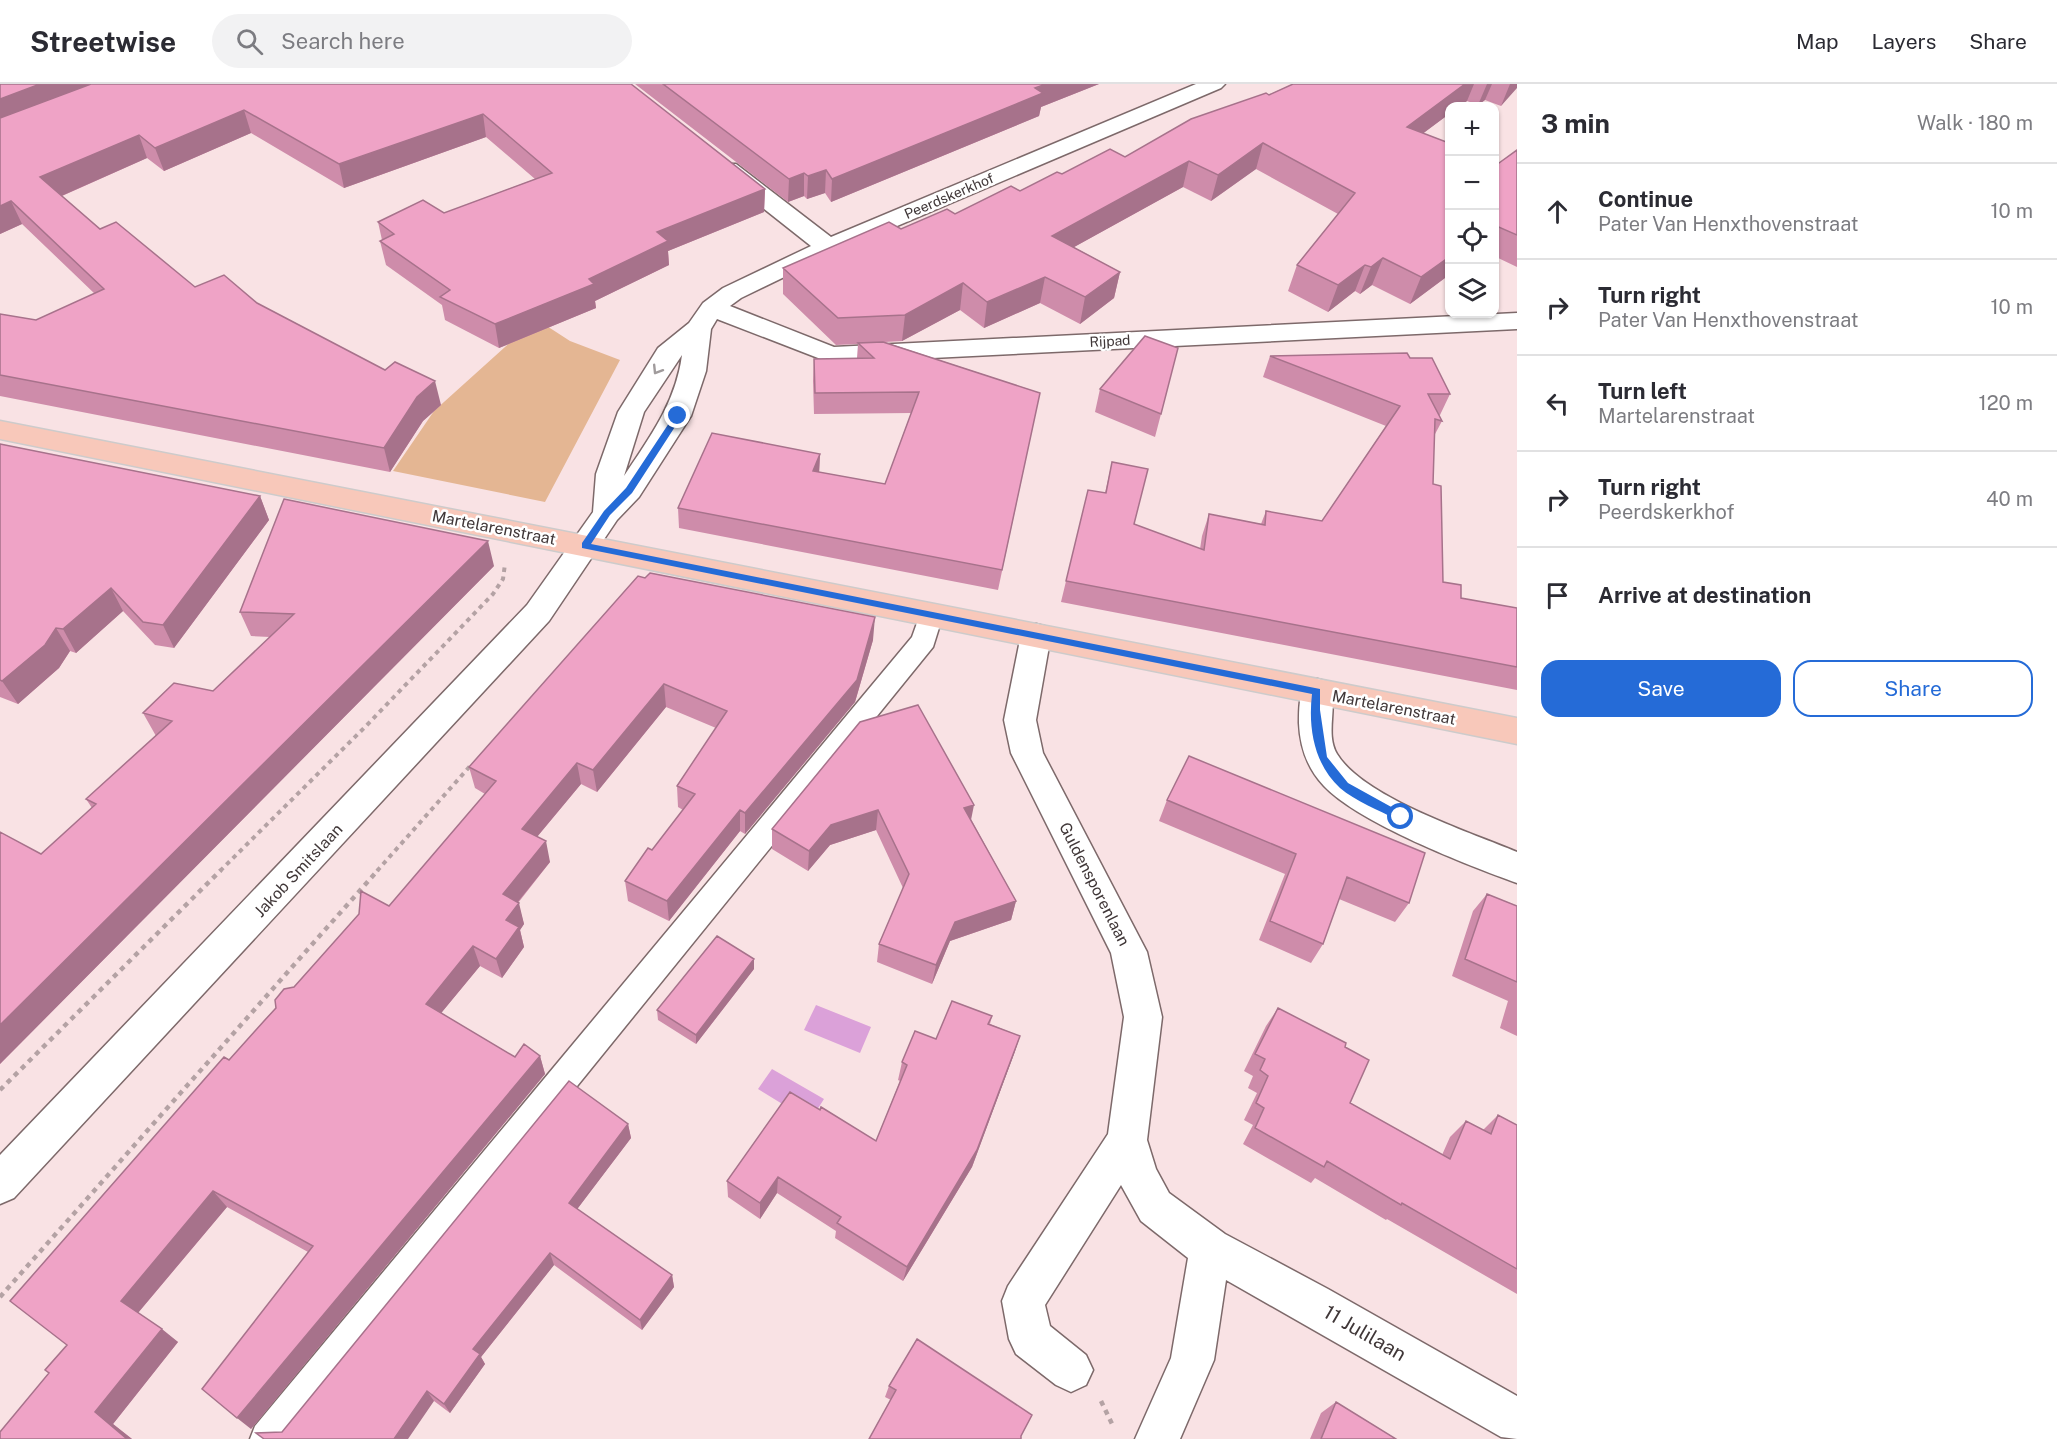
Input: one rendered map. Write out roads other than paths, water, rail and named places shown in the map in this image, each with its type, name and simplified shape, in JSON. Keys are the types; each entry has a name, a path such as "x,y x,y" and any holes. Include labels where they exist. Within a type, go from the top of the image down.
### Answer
{"main road":[{"name":"Martelarenstraat","path":"0,430 1517,731"}],"street":[{"name":"Peerdskerkhof","path":"607,513 610,474 631,412 667,354 705,319 753,282 828,247 1214,84"},
{"path":"709,155 828,247"},
{"path":"585,545 607,513 629,490 678,416 693,371 705,319"},
{"name":"Rijpad","path":"705,319 831,356 1517,321"},
{"name":"Jakob Smitslaan","path":"0,1184 538,613 585,545"},
{"name":"Guldensporenlaan","path":"1036,635 1023,693 1020,720 1028,753 1129,952 1143,1017 1126,1140 1023,1301 1031,1339 1071,1370"},
{"path":"1317,692 1315,710 1322,759 1344,786 1401,817 1517,868"},
{"name":"Guldensporenlaan","path":"1126,1140 1138,1177 1155,1207 1210,1250"},
{"path":"1157,1439 1192,1360 1210,1250"},
{"name":"11 Julilaan","path":"1210,1250 1313,1304 1517,1421"}],"lane":[{"path":"268,1439 924,640 931,615"}]}
